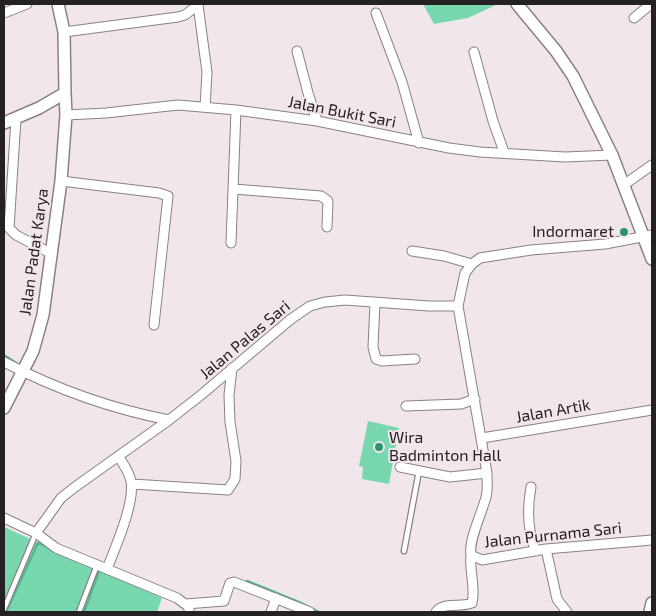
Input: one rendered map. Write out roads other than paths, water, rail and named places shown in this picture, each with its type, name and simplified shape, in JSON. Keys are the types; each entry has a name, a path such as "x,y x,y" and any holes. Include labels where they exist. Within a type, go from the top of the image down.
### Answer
{"street":[{"path":"4,13 27,4"},
{"name":"Jalan Padat Karya","path":"4,408 33,351 43,315 52,254 61,181 66,115 64,32 58,4"},
{"path":"64,32 178,17 185,15 198,4"},
{"path":"198,4 207,72 205,107"},
{"path":"517,4 573,76 612,155 648,236 652,259"},
{"path":"634,18 651,4"},
{"path":"376,13 402,82 419,142"},
{"path":"297,51 317,121"},
{"path":"474,52 493,121 504,152"},
{"path":"4,123 39,108 64,93"},
{"name":"Jalan Bukit Sari","path":"66,115 178,105 236,110 317,121 419,142 480,152 565,157 612,155"},
{"path":"231,243 236,110"},
{"path":"16,119 9,228 16,235 52,254"},
{"path":"625,184 652,165"},
{"path":"61,181 159,193 168,196 154,325"},
{"path":"234,189 321,196 328,201 327,227"},
{"path":"458,306 465,272 480,258 530,250 605,244 648,236"},
{"path":"412,251 444,256 472,264"},
{"name":"Jalan Palas Sari","path":"36,533 61,498 170,420 291,319 310,306 345,300 458,306"},
{"path":"375,303 373,347 376,359 382,361 415,359"},
{"name":"Jalan Purnama Sari","path":"458,306 487,473 487,494 473,538 470,551 472,555 482,560 546,549 652,540"},
{"path":"4,362 22,372 69,392 108,405 170,420"},
{"path":"132,484 228,490 235,479 236,461 230,422 229,395 232,368"},
{"path":"406,406 461,404 475,399"},
{"name":"Jalan Artik","path":"482,438 652,410"},
{"path":"107,569 128,507 132,484 131,478 119,457"},
{"path":"400,467 450,477 487,473"},
{"path":"531,487 528,518 530,538 536,551"},
{"path":"4,518 36,533 56,548 107,569 187,608 224,601 230,583 234,582 310,612"},
{"path":"546,549 557,599 567,612"},
{"path":"436,612 440,607 472,604 470,565 472,555"},
{"path":"271,612 276,598"},
{"path":"650,612 652,603"}],"lane":[{"path":"404,551 419,471"},
{"path":"4,610 36,533"},
{"path":"79,612 97,565"}],"waterway":[{"path":"4,355 19,365"},
{"path":"6,612 38,543 49,547"},
{"path":"84,612 99,571"},
{"path":"247,581 319,612"}],"place":[{"name":"Indormaret","path":"624,232"},
{"name":"Wira Badminton Hall","path":"379,447"}]}
